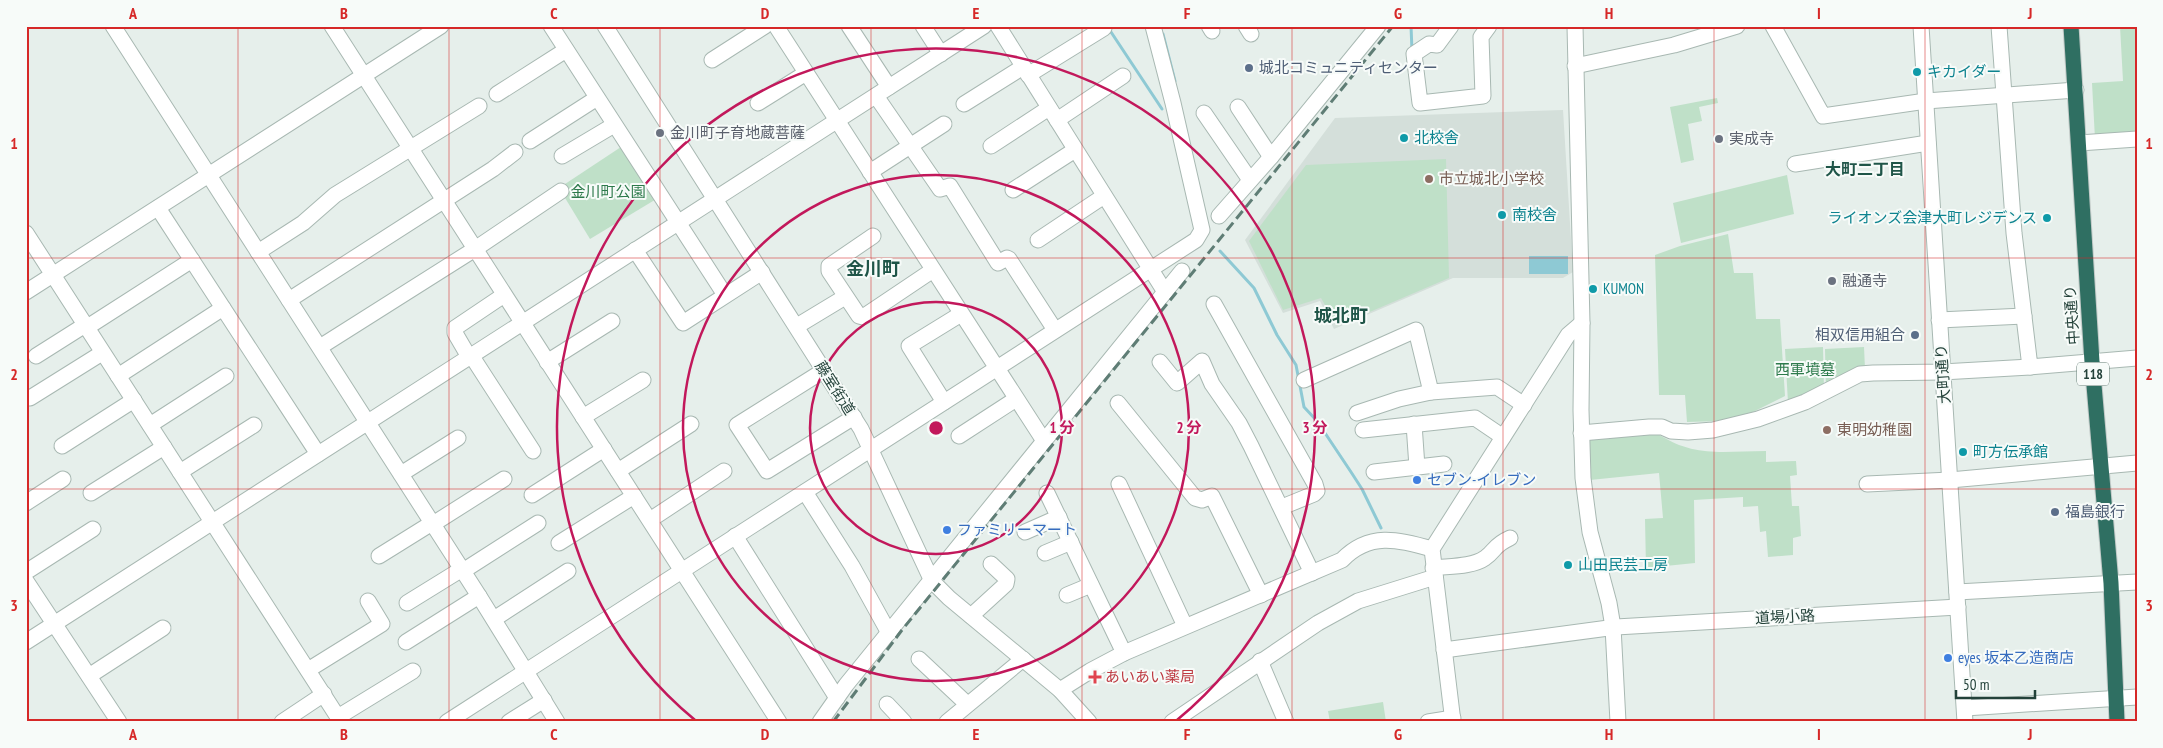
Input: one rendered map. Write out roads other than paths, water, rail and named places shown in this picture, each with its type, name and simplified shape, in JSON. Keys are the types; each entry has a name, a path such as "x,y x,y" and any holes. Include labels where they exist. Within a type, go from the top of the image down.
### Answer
{"highway":[{"name":"中央通り","path":"2071,26 2092,362 2111,584 2118,722"}],"street":[{"path":"113,26 494,619 558,722"},
{"path":"332,26 779,722"},
{"path":"26,292 441,26"},
{"path":"551,26 725,295"},
{"name":"藤室街道","path":"605,26 854,417 871,448 932,581 942,592 1060,690 1089,722"},
{"path":"712,60 765,26"},
{"path":"776,26 1044,441"},
{"path":"849,26 909,147 940,189 950,186 998,263 1007,258 1009,259 1056,330"},
{"path":"923,26 941,54"},
{"path":"26,642 984,26"},
{"path":"998,26 1165,292"},
{"path":"447,722 1196,240 1202,230 1153,26"},
{"path":"1219,216 1271,157 1378,26"},
{"path":"1451,26 1436,45 1429,44 1414,54 1420,103 1483,96 1481,37 1489,26"},
{"path":"1574,26 1582,323 1583,478 1590,532 1614,627 1618,722"},
{"path":"1575,66 1674,45 1737,26"},
{"path":"1773,26 1823,116 1926,101 2076,90"},
{"name":"大町通り","path":"1921,26 1950,480 1962,718"},
{"path":"1999,26 2014,233 2030,367"},
{"path":"964,104 1104,28"},
{"path":"497,94 566,50"},
{"path":"758,104 806,73"},
{"path":"991,146 1123,76"},
{"path":"530,141 597,98"},
{"path":"258,252 303,223 335,195 479,106"},
{"path":"1238,108 1271,157"},
{"path":"1204,113 1250,180"},
{"path":"870,172 944,124"},
{"path":"562,156 614,125"},
{"path":"2079,143 2137,139"},
{"path":"1796,164 1928,143"},
{"path":"1013,190 1075,150"},
{"path":"289,300 444,201 515,152"},
{"path":"320,348 475,249 561,191"},
{"path":"1038,240 1104,196"},
{"path":"158,208 318,454"},
{"path":"26,233 340,719 413,671"},
{"path":"873,236 829,266 829,270 859,316 863,317 933,270"},
{"path":"635,250 682,322 762,272"},
{"path":"36,356 86,327 192,260"},
{"path":"820,722 889,633 1182,271"},
{"path":"504,295 456,328 455,333 533,451"},
{"path":"797,326 845,296"},
{"path":"1214,304 1315,484 1317,491 1314,494 1282,508"},
{"path":"118,376 223,308"},
{"path":"944,402 909,346 961,314"},
{"path":"1939,320 2024,316"},
{"path":"547,362 612,321"},
{"path":"1428,722 1453,720 1432,549 1568,335 1582,323"},
{"path":"1304,380 1416,330 1431,392"},
{"path":"30,398 102,352"},
{"path":"1582,433 1649,427 1662,427 1671,431 1688,432 1714,430 1758,419 1805,402 1860,374 1873,372 1942,372 2137,358"},
{"path":"1160,362 1177,383 1202,361 1222,400 1239,423 1312,573"},
{"path":"823,371 737,425 766,471 854,417"},
{"path":"150,425 226,376"},
{"path":"583,417 643,380"},
{"path":"1356,413 1398,399 1431,392 1497,387 1524,405"},
{"path":"959,436 1016,399"},
{"path":"62,446 134,400"},
{"path":"1118,404 1196,498 1202,500 1212,496 1261,595"},
{"path":"1363,430 1475,418 1503,437"},
{"path":"618,471 691,424"},
{"path":"1414,424 1418,467"},
{"path":"180,472 254,425"},
{"path":"401,474 458,438"},
{"path":"91,493 164,447"},
{"path":"532,495 604,449"},
{"path":"1867,484 1950,480 2137,463"},
{"path":"1374,472 1444,464"},
{"path":"650,520 724,471"},
{"path":"26,503 63,479"},
{"path":"379,556 504,479"},
{"path":"1119,484 1185,626"},
{"path":"804,492 852,566 889,633"},
{"path":"1047,493 1124,653"},
{"path":"559,543 634,496"},
{"path":"1025,532 1059,517"},
{"path":"407,603 538,523"},
{"path":"26,572 93,529"},
{"path":"736,536 837,698"},
{"path":"1172,722 1318,623 1358,601 1434,572 1477,562 1485,558 1496,545 1510,538"},
{"path":"1060,690 1124,653 1342,560 1350,552 1378,540 1401,541 1432,549"},
{"path":"1046,553 1071,542"},
{"path":"971,616 1006,584 1007,579 991,564"},
{"path":"494,619 568,571"},
{"path":"26,581 119,722"},
{"name":"道場小路","path":"1444,650 1614,627 1957,600 2137,582"},
{"path":"1067,595 1091,585"},
{"path":"406,642 479,596"},
{"path":"308,670 382,624 368,601"},
{"path":"89,676 163,628"},
{"path":"919,659 967,704"},
{"path":"947,722 1023,659"},
{"path":"1260,661 1286,722"},
{"path":"282,722 324,694"},
{"path":"1962,718 2116,698 2137,697"},
{"path":"509,722 544,700"},
{"path":"887,704 904,722"}],"water":[{"path":"1529,256 1568,256 1568,274 1529,274"}],"waterway":[{"path":"1411,26 1412,51"},
{"path":"1109,29 1162,109"},
{"path":"1163,34 1175,81"},
{"path":"1220,251 1254,288 1277,335 1296,365 1304,407 1317,421 1362,489 1381,528"}],"railway":[{"path":"833,722 902,630 1393,26"}],"place":[{"name":"城北コミュニティセンター","path":"1249,68"},
{"name":"キカイダー","path":"1917,72"},
{"name":"金川町子育地蔵菩薩","path":"660,133"},
{"name":"北校舎","path":"1404,138"},
{"name":"実成寺","path":"1719,139"},
{"name":"市立城北小学校","path":"1429,179"},
{"name":"南校舎","path":"1502,215"},
{"name":"ライオンズ会津大町レジデンス","path":"2047,218"},
{"name":"融通寺","path":"1832,281"},
{"name":"KUMON","path":"1593,289"},
{"name":"相双信用組合","path":"1915,335"},
{"name":"東明幼稚園","path":"1827,430"},
{"name":"町方伝承館","path":"1963,452"},
{"name":"セブン-イレブン","path":"1417,480"},
{"name":"福島銀行","path":"2055,512"},
{"name":"ファミリーマート","path":"947,530"},
{"name":"山田民芸工房","path":"1568,565"},
{"name":"eyes 坂本乙造商店","path":"1948,658"},
{"name":"あいあい薬局","path":"1095,677"}],"district":[{"name":"大町二丁目","path":"1865,169"},
{"name":"金川町","path":"873,269"},
{"name":"城北町","path":"1341,316"}],"park label":[{"name":"金川町公園","path":"608,192"},
{"name":"西軍墳墓","path":"1805,370"}]}
